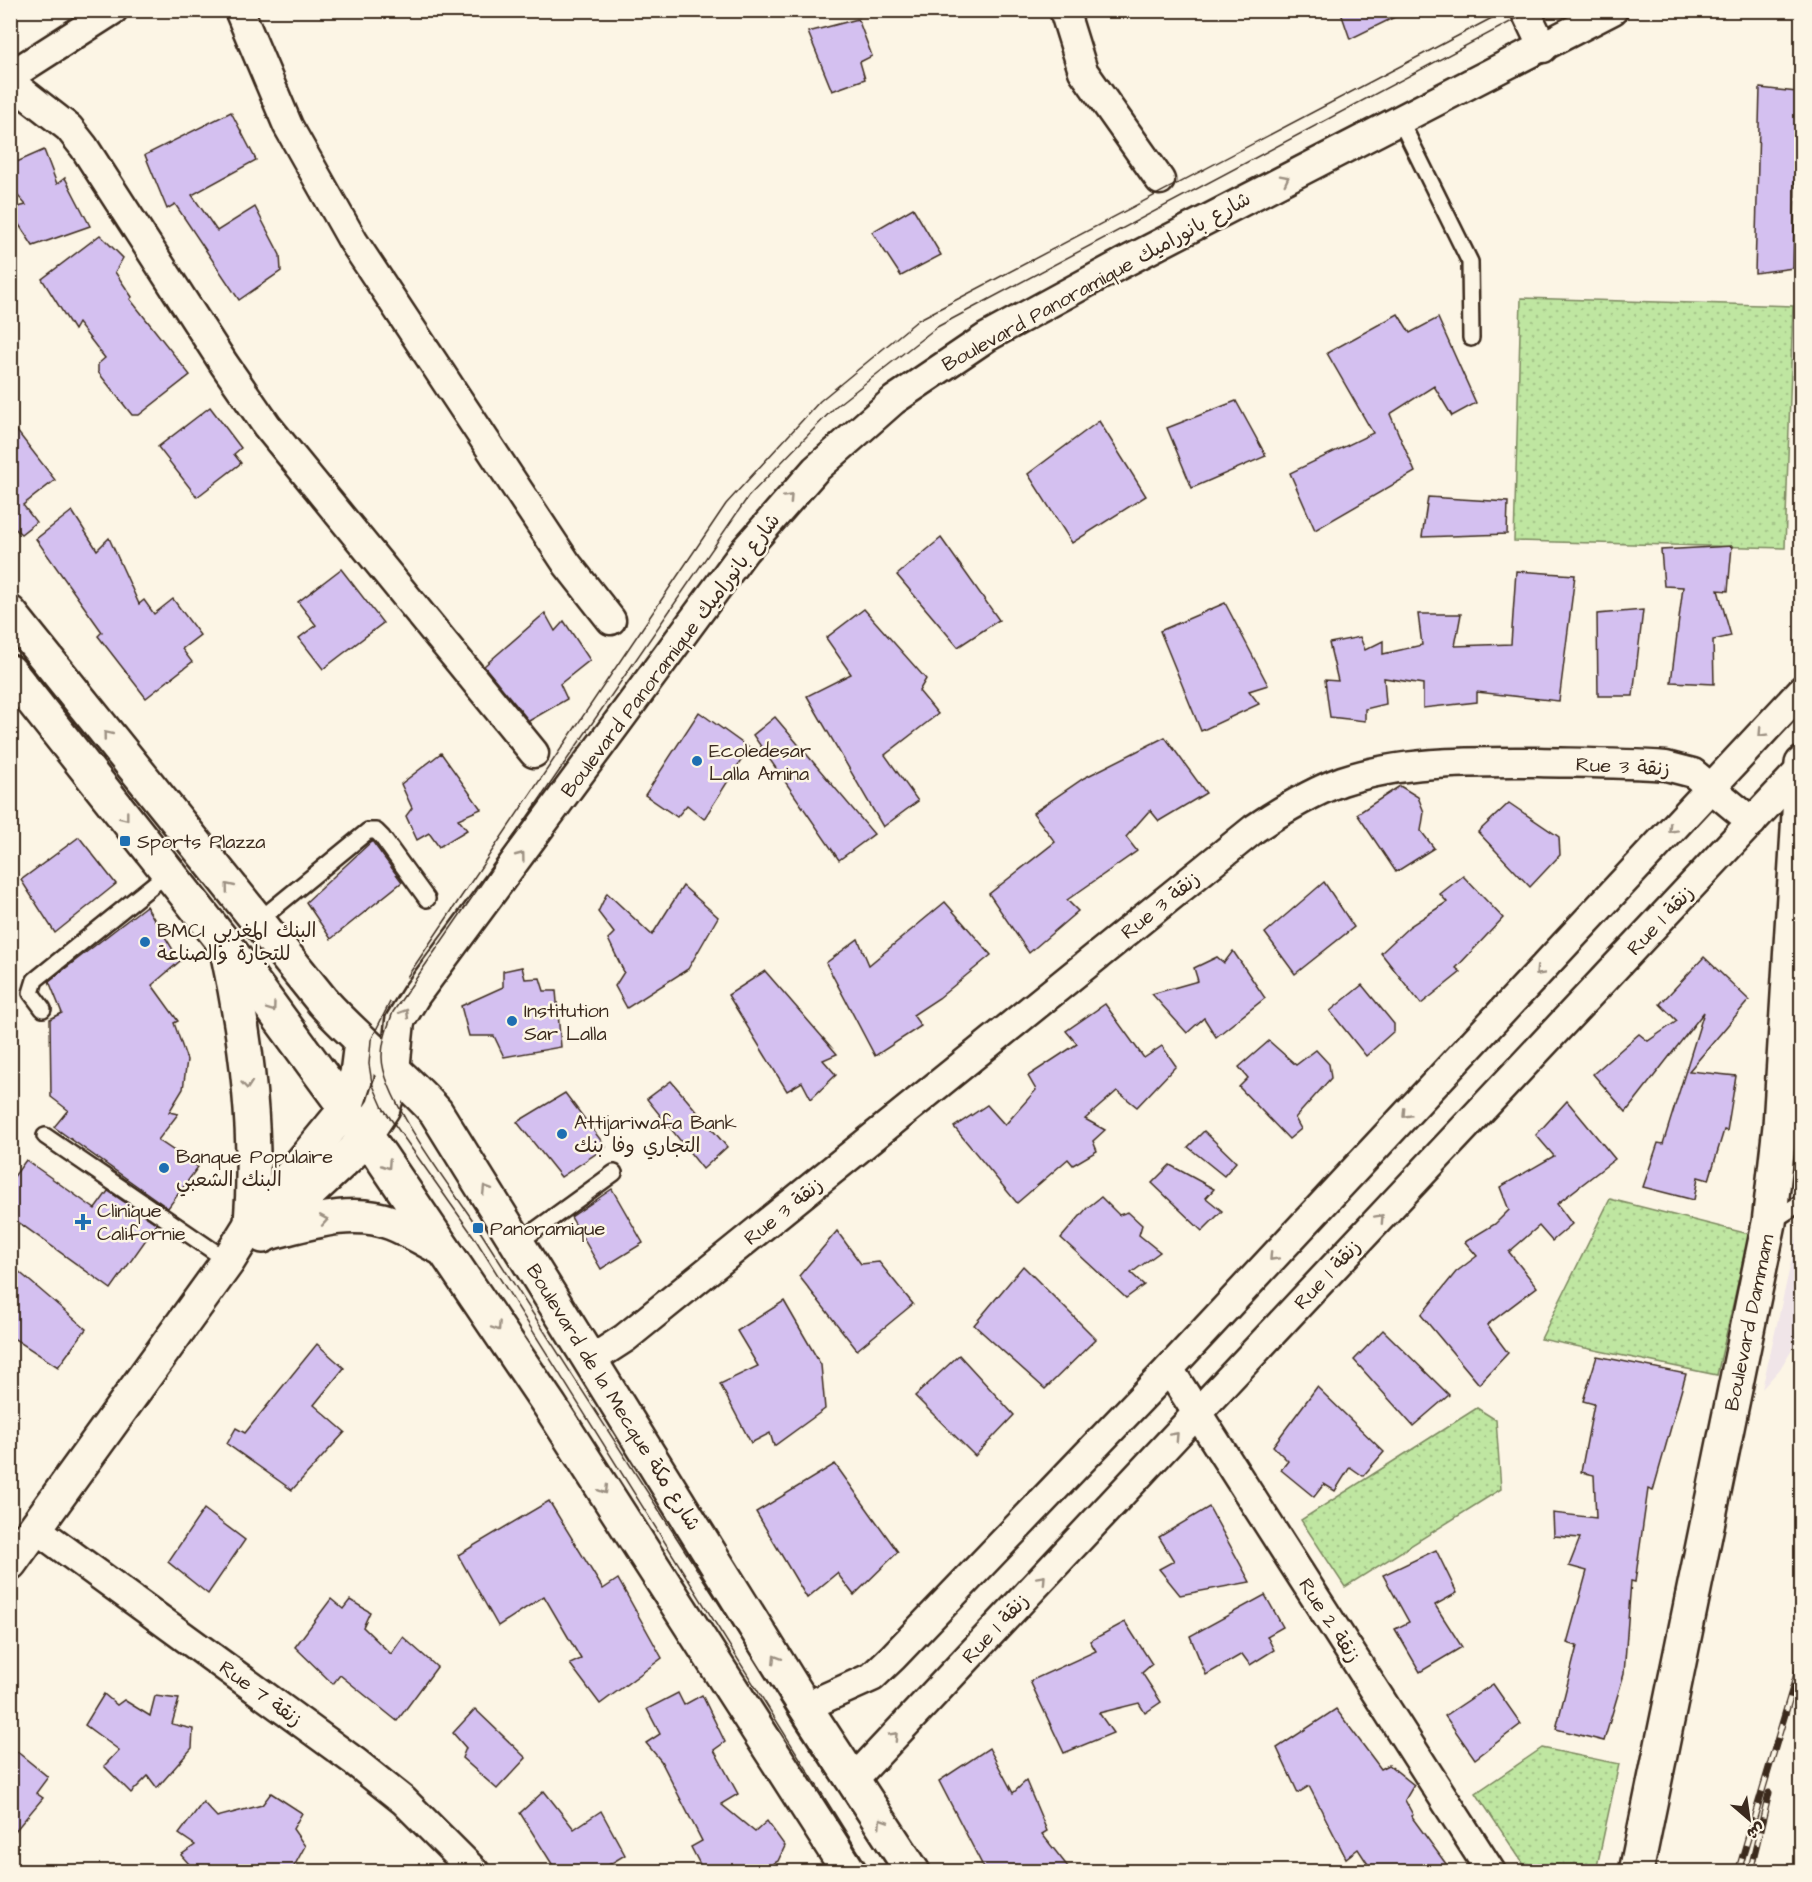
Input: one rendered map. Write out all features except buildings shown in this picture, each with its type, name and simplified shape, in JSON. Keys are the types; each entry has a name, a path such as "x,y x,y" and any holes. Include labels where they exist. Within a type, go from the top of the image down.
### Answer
{"main road":[{"name":"Boulevard de la Mecque شارع مكة","path":"10,613 323,1002 361,1042 395,1070 436,1112 519,1242 805,1707 913,1872"},
{"path":"10,672 225,944 366,1136 446,1250 550,1406 849,1872"},
{"name":"Boulevard Dammam","path":"1636,1872 1769,1223 1780,1126 1802,764"},
{"path":"225,944 237,996 259,1229 327,1218 369,1217 392,1223 446,1250"},
{"name":"Boulevard Panoramique شارع بانوراميك","path":"259,1229 345,1110 357,1074 361,1042"},
{"name":"Boulevard Panoramique شارع بانوراميك","path":"10,1563 228,1261 259,1229 342,1164 366,1136 383,1108 395,1070"}],"street":[{"path":"10,76 113,10"},
{"path":"239,10 288,126 353,241 567,564 611,620"},
{"path":"1064,10 1083,71 1160,180"},
{"path":"1525,10 1543,48"},
{"name":"Boulevard Panoramique شارع بانوراميك","path":"395,1070 400,1021 416,995 745,550 781,506 839,447 894,400 987,338 1132,258 1614,10"},
{"path":"10,82 69,128 84,147 224,364 267,426 534,753"},
{"path":"805,1707 872,1677 893,1657 1169,1369 1802,690"},
{"name":"Rue 3 زنقة","path":"591,1360 625,1338 1254,829 1288,806 1317,791 1378,771 1473,762 1666,765 1693,773 1712,786 1752,822"},
{"name":"Rue 1 زنقة","path":"854,1779 1801,769"},
{"name":"Rue 2 زنقة","path":"1169,1369 1491,1872"},
{"name":"Rue 7 زنقة","path":"35,1528 354,1761 404,1801 475,1872"}],"lane":[{"path":"1400,120 1470,262 1471,338"},
{"path":"257,922 368,831 376,831 382,837 427,899"},
{"path":"43,1009 32,993 35,980 169,872"},
{"path":"45,1136 228,1261"},
{"path":"519,1242 614,1173"},
{"path":"1769,1223 1802,1202"}],"shaded area":[{"path":"1801,1219 1801,1334 1780,1369 1762,1389"}],"green space":[{"path":"1521,298 1793,306 1785,548 1514,541"},
{"path":"1610,1199 1749,1234 1717,1375 1541,1339"},
{"path":"1477,1408 1496,1420 1501,1489 1345,1587 1301,1520"},
{"path":"1542,1748 1619,1764 1596,1871 1528,1871 1476,1793"}],"tram line":[{"path":"407,977 726,504 820,401 918,320 1507,10"},
{"path":"891,1872 478,1228 406,1120 385,1075 382,1051 389,1023 393,1012 748,497 836,406 937,327 1533,10"},
{"path":"390,1002 371,1040 369,1064 372,1083 383,1108 474,1237 871,1872"}],"railway":[{"path":"1738,1872 1802,1657"},
{"path":"1750,1872 1769,1793"}],"place":[{"name":"Ecoledesar Lalla Amina","path":"697,761"},
{"name":"Sports Plazza","path":"125,841"},
{"name":"BMCI البنك المغربي للتجارة والصناعة","path":"145,942"},
{"name":"Institution Sar Lalla","path":"512,1021"},
{"name":"Attijariwafa Bank التجاري وفا بنك","path":"562,1134"},
{"name":"Banque Populaire البنك الشعبي","path":"164,1168"},
{"name":"Clinique Californie","path":"83,1222"},
{"name":"Panoramique","path":"478,1228"}]}
